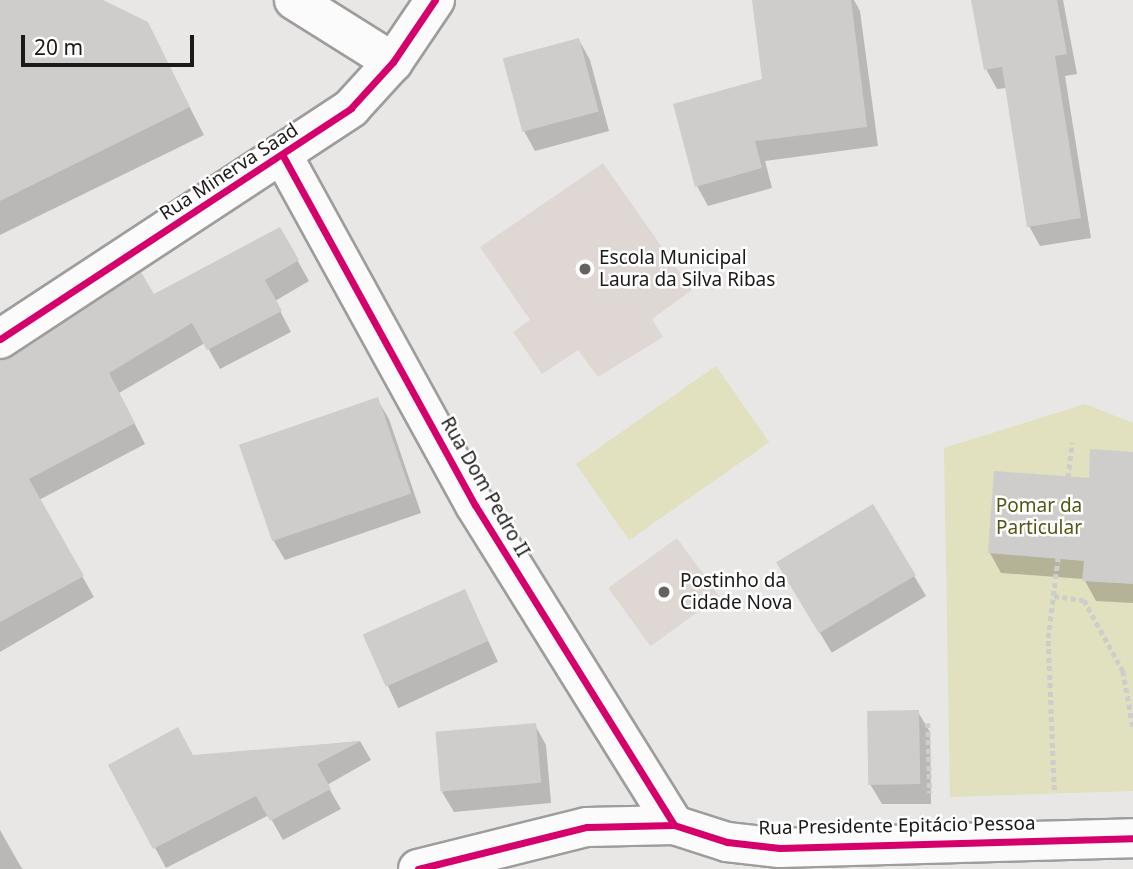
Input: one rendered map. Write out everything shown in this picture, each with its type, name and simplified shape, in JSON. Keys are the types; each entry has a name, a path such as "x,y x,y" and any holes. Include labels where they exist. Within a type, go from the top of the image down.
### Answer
{"street":[{"path":"294,0 393,62"},
{"name":"Rua Minerva Saad","path":"0,339 283,156 351,108 393,62 435,0"},
{"name":"Rua Dom Pedro II","path":"283,156 475,505 674,825"},
{"name":"Rua Presidente Epitácio Pessoa","path":"418,869 587,827 674,825 727,842 780,848 1133,838"}],"path":[{"path":"1055,804 1048,638 1072,442"},
{"path":"1054,596 1084,600 1123,671 1133,727"},
{"path":"928,723 930,796"}],"shaded area":[{"name":"Escola Municipal Laura da Silva Ribas","path":"603,163 692,290 652,319 663,337 598,377 578,350 542,374 513,332 530,320 480,247"},
{"name":"Postinho da Cidade Nova","path":"677,538 719,596 651,646 608,588"}],"green space":[{"path":"716,366 769,442 629,540 576,464"},
{"name":"Pomar da Particular","path":"1085,404 1133,423 1133,791 950,797 944,448"}],"building":[{"path":"0,0 103,0 148,22 190,107 0,201"},
{"path":"752,0 851,0 867,127 755,141 762,168 695,187 673,104 762,79"},
{"path":"971,0 1057,0 1067,54 1055,56 1081,218 1027,227 1002,67 984,70"},
{"path":"579,38 599,111 522,132 503,58"},
{"path":"280,227 299,260 265,280 282,311 207,350 192,323 109,373 135,423 29,479 84,576 0,622 0,361 12,357 141,272 154,294"},
{"path":"378,397 411,493 272,541 239,445"},
{"path":"1090,449 1133,452 1133,584 1082,581 1084,561 988,553 994,471 1089,478"},
{"path":"873,504 916,575 819,633 776,562"},
{"path":"465,589 488,641 386,687 363,635"},
{"path":"919,710 920,784 868,785 867,711"},
{"path":"536,723 541,783 441,792 435,732"},
{"path":"178,727 193,755 361,741 317,764 331,789 270,821 256,796 153,849 108,765"}],"cycle path":[{"path":"0,339 351,108 393,62 435,0"},
{"path":"283,156 475,505 674,825"},
{"path":"418,869 587,827 674,825 727,842 780,848 1133,838"}],"place":[{"name":"Escola Municipal Laura da Silva Ribas","path":"585,269"},
{"name":"Postinho da Cidade Nova","path":"664,592"}]}
